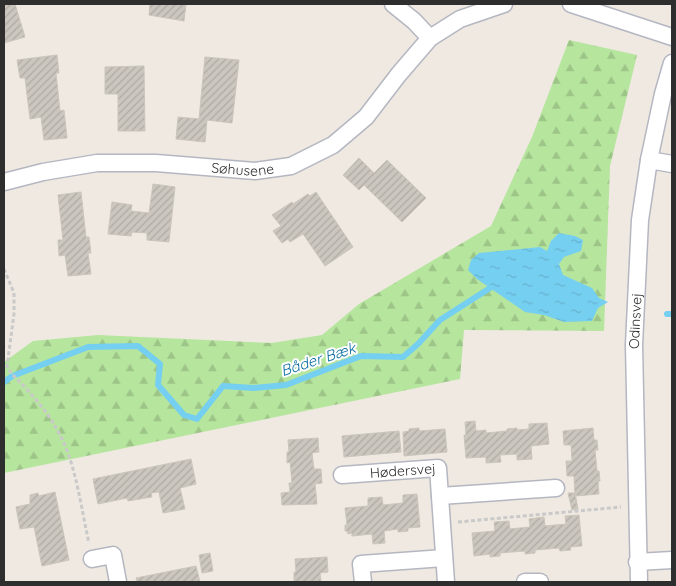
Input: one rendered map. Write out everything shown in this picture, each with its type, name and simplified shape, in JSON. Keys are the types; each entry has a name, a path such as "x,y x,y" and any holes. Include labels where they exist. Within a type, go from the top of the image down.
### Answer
{"street":[{"path":"393,4 414,21 430,38"},
{"name":"Søhusene","path":"4,182 43,172 97,163 156,163 256,171 292,166 333,145 366,118 399,74 430,38 460,19 504,4"},
{"path":"570,4 672,38"},
{"name":"Odinsvej","path":"639,582 634,344 640,220 648,160 672,63"},
{"path":"648,160 672,164"},
{"name":"Hødersvej","path":"342,475 438,468 446,582"},
{"name":"Hødersvej","path":"440,496 556,488"},
{"path":"92,558 113,555 118,582"},
{"path":"362,582 361,564 444,558"},
{"path":"638,562 672,560"},
{"path":"525,582 540,582"}],"path":[{"path":"4,269 14,294 14,314 7,366 11,374 46,413 64,443 71,460 92,558"},
{"path":"442,523 637,506"}],"green space":[{"path":"569,40 637,55 610,166 604,331 464,330 460,379 4,473 4,362 33,341 98,335 272,343 322,335 359,304 491,226 532,137"}],"water":[{"path":"559,233 575,236 583,240 581,251 564,257 559,264 563,275 592,288 599,298 608,302 598,308 592,321 564,322 544,315 525,312 477,279 468,270 471,260 479,253 540,247 547,251 551,241"}],"building":[{"path":"4,4 15,4 25,37 4,43"},
{"path":"150,4 186,4 184,21 149,15"},
{"path":"57,55 59,73 56,73 60,111 64,110 67,138 44,140 41,117 30,119 25,78 20,78 17,60"},
{"path":"205,57 239,60 232,123 207,120 205,142 176,139 178,117 199,119"},
{"path":"144,66 145,131 118,131 118,94 105,94 105,67"},
{"path":"359,158 374,173 387,160 426,198 402,222 364,185 359,190 343,175"},
{"path":"153,184 175,187 169,242 147,240 147,233 132,232 131,236 108,234 112,202 132,205 131,211 149,213"},
{"path":"81,192 86,237 89,237 91,253 88,253 91,274 68,276 65,255 59,256 58,240 63,240 58,195"},
{"path":"316,192 353,247 325,266 303,234 290,242 288,239 282,243 273,231 281,226 272,215 292,202 293,204 308,194 310,196"},
{"path":"475,421 476,431 486,430 486,433 517,428 517,430 529,429 529,424 547,423 549,444 531,446 532,459 517,460 517,454 500,455 501,462 486,463 486,457 466,458 465,422"},
{"path":"419,428 419,431 445,429 447,452 404,456 403,432"},
{"path":"593,428 594,440 597,440 598,450 595,450 600,481 598,481 599,494 575,496 574,476 567,476 566,461 572,461 571,445 564,445 563,431"},
{"path":"399,431 401,452 344,457 342,436"},
{"path":"318,438 319,452 312,453 314,469 321,469 322,483 315,484 317,504 282,505 281,493 290,492 289,483 292,483 290,462 287,463 287,452 289,452 288,440"},
{"path":"191,459 196,484 180,488 185,509 163,513 159,492 151,493 152,497 128,501 127,498 98,504 93,479"},
{"path":"55,492 69,560 42,566 34,527 20,529 16,507 30,504 30,495 38,493 39,496"},
{"path":"568,493 575,493 578,509 572,510"},
{"path":"417,494 420,527 408,528 408,531 398,532 398,529 384,531 385,543 373,544 372,534 352,536 352,533 348,534 345,531 345,525 347,525 345,508 368,506 368,498 382,497 383,505 403,503 403,495"},
{"path":"579,515 582,546 570,547 571,550 560,551 559,548 535,550 535,553 525,554 525,551 500,553 500,556 490,557 490,554 474,556 472,533 495,531 494,522 509,521 510,529 530,527 529,519 544,517 545,526 566,524 565,516"},
{"path":"210,553 213,571 202,573 199,555"},
{"path":"327,557 328,572 320,573 321,582 294,582 294,572 296,572 295,559"},
{"path":"196,566 200,582 137,582 136,578"}],"waterway":[{"name":"Båder Bæk","path":"15,375 88,347 138,346 160,364 158,385 184,415 197,419 223,386 253,388 286,385 361,356 403,357 440,320 490,288"},
{"name":"Båder Bæk","path":"667,314 672,314"},
{"name":"Båder Bæk","path":"4,382 11,377"}]}
